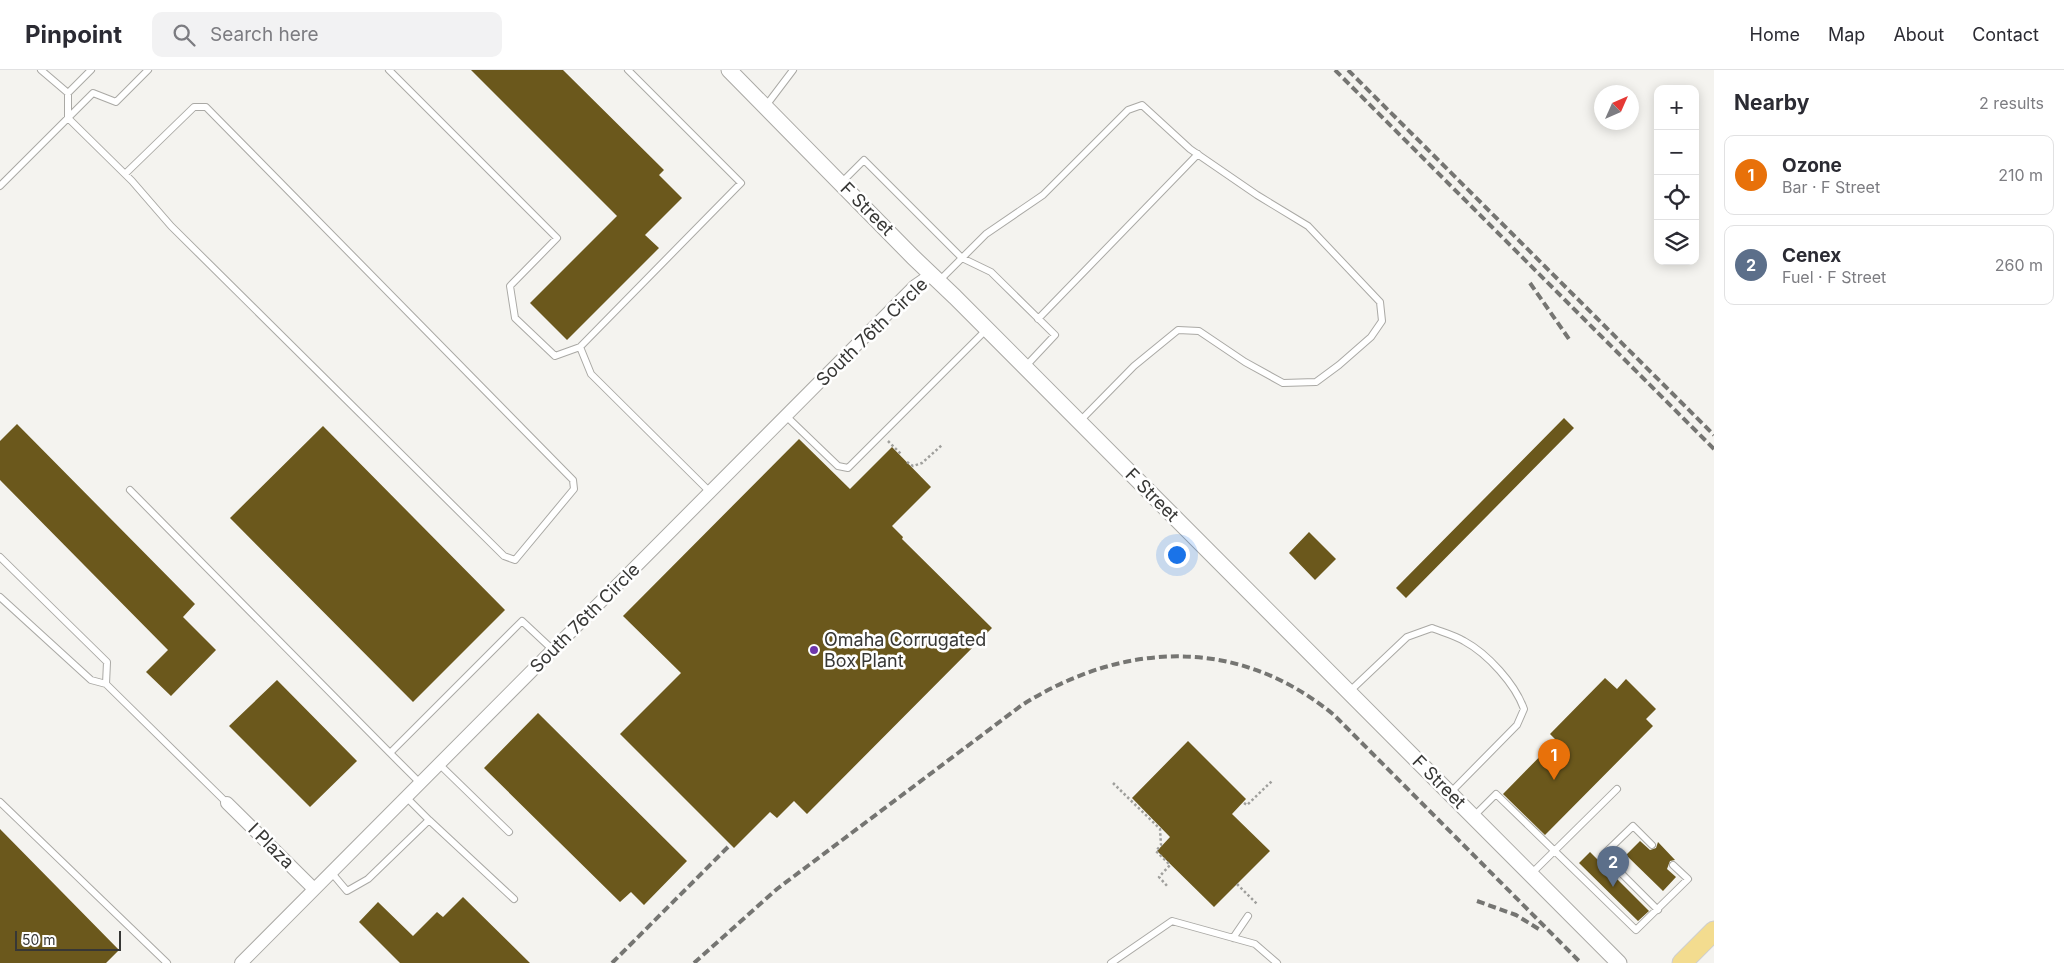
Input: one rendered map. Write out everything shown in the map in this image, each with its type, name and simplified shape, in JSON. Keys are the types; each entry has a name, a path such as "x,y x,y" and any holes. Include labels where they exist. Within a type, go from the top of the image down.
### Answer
{"main road":[{"path":"1682,963 1714,932"}],"street":[{"name":"F Street","path":"729,70 934,279 987,329 1619,963"},
{"name":"South 76th Circle","path":"241,963 915,286 934,279"},
{"name":"I Plaza","path":"227,803 314,889"}],"lane":[{"path":"41,70 68,93"},
{"path":"91,70 68,93 68,118 125,174 171,226 504,556 515,560 574,489 574,480 206,107 194,107 125,174"},
{"path":"0,186 93,93 116,102 148,70"},
{"path":"389,70 557,238 510,286 515,318 555,356 580,347 741,183 628,70"},
{"path":"765,106 793,70"},
{"path":"934,279 962,258 986,234 1043,195 1128,110 1142,105 1198,154 1257,195 1308,226 1380,302 1382,321 1371,337 1316,382 1283,383 1245,362 1200,331 1178,330 1134,366 1079,422"},
{"path":"1038,319 1198,154"},
{"path":"841,183 864,160 962,258 991,272 1054,336 1025,367"},
{"path":"786,416 838,466 848,468 987,329"},
{"path":"580,347 591,374 710,492"},
{"path":"130,490 420,783"},
{"path":"0,557 107,662 106,684"},
{"path":"0,597 91,680 106,684 227,803"},
{"path":"390,753 522,621 553,650"},
{"path":"1349,692 1407,637 1432,628 1465,641 1501,671 1521,700 1524,709 1517,725 1450,793"},
{"path":"439,764 509,832"},
{"path":"1530,875 1616,789"},
{"path":"1473,817 1496,794 1636,930 1688,879 1673,865"},
{"path":"406,797 514,899"},
{"path":"0,802 167,963"},
{"path":"331,872 347,890 368,879 429,820"},
{"path":"1652,845 1632,826 1603,855 1658,910"},
{"path":"1233,938 1248,916"},
{"path":"1111,963 1172,921 1255,944 1277,963"}],"path":[{"path":"886,440 901,454"},
{"path":"907,462 913,466 919,465 942,445"},
{"path":"1244,803 1247,805 1272,781"},
{"path":"1113,783 1160,829 1161,845 1156,851 1170,865 1158,877 1168,887"},
{"path":"1237,884 1258,905"}],"building":[{"path":"471,70 563,70 664,170 659,175 682,198 645,235 659,248 567,340 530,303 617,216"},
{"path":"1564,418 1574,428 1406,598 1396,588"},
{"path":"17,424 195,604 183,617 216,650 171,696 146,672 168,650 0,480 0,441"},
{"path":"323,426 505,610 413,702 230,518"},
{"name":"Omaha Corrugated Box Plant","path":"799,439 850,489 892,447 931,487 892,526 903,537 902,539 992,628 807,814 794,801 777,818 770,812 734,848 620,734 681,673 623,616"},
{"path":"1309,532 1336,559 1315,580 1289,553"},
{"path":"1605,678 1617,689 1626,679 1656,709 1646,719 1653,726 1545,835 1503,794 1556,740 1550,734"},
{"path":"277,680 357,761 310,807 229,726"},
{"path":"538,713 687,861 644,905 631,892 620,902 484,768"},
{"path":"1188,741 1246,799 1232,814 1270,851 1214,907 1157,851 1170,837 1132,798"},
{"path":"0,829 119,950 106,963 0,963"},
{"path":"1640,841 1650,850 1656,848 1658,842 1675,860 1670,861 1667,869 1676,877 1663,891 1626,855"},
{"path":"1590,852 1649,911 1638,921 1579,863"},
{"path":"463,897 530,963 400,963 359,922 378,902 413,936 437,912 443,917"}],"railway":[{"path":"1335,70 1714,449"},
{"path":"1348,70 1714,435"},
{"path":"1530,283 1569,339"},
{"path":"694,963 777,889 1022,705 1061,684 1100,668 1140,659 1180,656 1220,660 1259,671 1297,689 1334,715 1581,963"},
{"path":"612,963 729,846"},
{"path":"1477,901 1516,915 1542,931"}],"place":[{"name":"Omaha Corrugated Box Plant","path":"814,650"},
{"name":"Ozone","path":"1554,780"},
{"name":"Cenex","path":"1613,887"}]}
